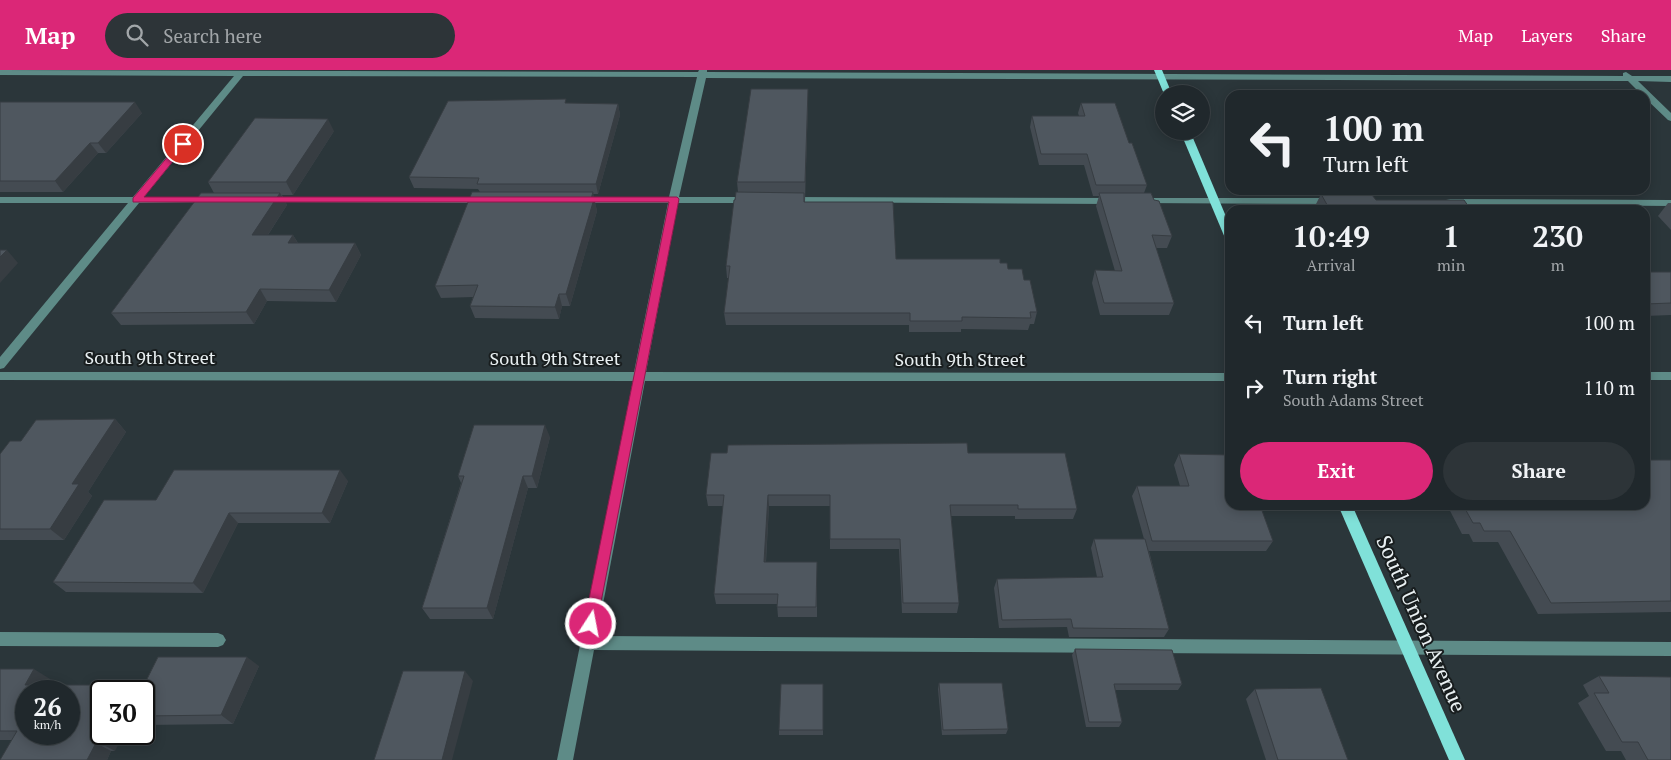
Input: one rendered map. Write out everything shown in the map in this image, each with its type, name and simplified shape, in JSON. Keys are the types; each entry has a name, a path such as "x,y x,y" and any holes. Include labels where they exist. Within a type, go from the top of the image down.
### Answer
{"main road":[{"path":"1188,140 1225,226"},
{"name":"South Union Avenue","path":"1347,510 1457,760"}],"street":[{"path":"1620,70 1642,90"},
{"path":"0,365 242,71"},
{"path":"0,72 702,72 1671,79"},
{"path":"565,760 674,199 702,72"},
{"path":"1650,98 1671,118"},
{"path":"0,200 219,200"},
{"path":"258,200 496,200"},
{"path":"565,200 760,200"},
{"path":"780,200 1348,201"},
{"path":"1436,202 1671,203"},
{"name":"South 9th Street","path":"0,376 1225,377"},
{"path":"1650,376 1671,376"},
{"path":"0,640 218,640"},
{"path":"587,643 1671,650"}],"building":[{"path":"751,89 808,89 805,182 737,182"},
{"path":"566,99 565,103 618,104 596,184 477,184 479,178 409,177 448,101"},
{"path":"0,102 135,102 98,143 90,143 55,181 0,181"},
{"path":"1081,103 1115,103 1147,185 1096,185 1087,154 1041,154 1032,116 1085,116"},
{"path":"255,118 328,119 286,182 208,182"},
{"path":"472,192 593,192 591,199 594,199 566,294 559,294 555,307 470,306 478,285 435,286"},
{"path":"736,192 804,193 804,202 893,202 896,259 1000,259 1000,263 1007,263 1008,269 1022,269 1024,280 1030,280 1037,312 1030,312 1031,318 962,317 962,321 910,321 910,313 724,313 730,266 726,266"},
{"path":"201,193 280,193 252,235 293,235 288,243 355,243 329,290 260,289 246,312 111,313"},
{"path":"1099,193 1151,193 1154,200 1159,201 1172,236 1152,235 1174,303 1104,303 1095,270 1122,271"},
{"path":"1322,195 1372,195 1376,200 1464,200 1468,205 1327,205"},
{"path":"0,250 7,250 0,257"},
{"path":"1650,272 1671,272 1671,303 1650,304"},
{"path":"115,419 72,484 79,484 50,529 0,529 0,454 10,441 21,441 36,420"},
{"path":"474,425 545,425 532,476 523,476 487,608 422,608 464,476 458,476"},
{"path":"967,443 968,453 1065,453 1077,509 1018,509 1018,505 950,505 959,603 903,603 900,539 830,539 830,495 768,495 764,562 817,562 816,607 777,607 778,594 714,594 724,495 706,495 711,453 727,453 728,445"},
{"path":"1179,454 1225,455 1225,510 1262,510 1273,541 1152,541 1137,486 1189,486"},
{"path":"1650,460 1671,460 1671,601 1551,603 1510,531 1484,531 1480,523 1473,523 1466,510 1650,510"},
{"path":"174,470 340,470 322,513 229,513 193,583 53,582 104,500 156,500"},
{"path":"1094,539 1145,539 1169,629 1073,628 1071,619 1002,620 997,579 1103,577"},
{"path":"1075,649 1172,650 1182,684 1114,684 1122,722 1089,722"},
{"path":"158,657 247,657 221,715 155,716 155,680 146,680"},
{"path":"0,669 34,669 28,680 15,680 15,731 0,731"},
{"path":"403,671 465,671 442,760 374,760"},
{"path":"1599,676 1671,677 1671,760 1648,760 1638,742 1622,742 1594,693 1609,693"},
{"path":"939,683 1002,683 1008,729 943,730"},
{"path":"781,684 823,684 823,730 779,730"},
{"path":"80,685 90,685 90,745 95,745 87,760 0,760 15,734 15,745 80,745"},
{"path":"1321,688 1348,760 1278,760 1255,689"}],"route":[{"path":"183,144 137,200 674,199 591,624"}]}
